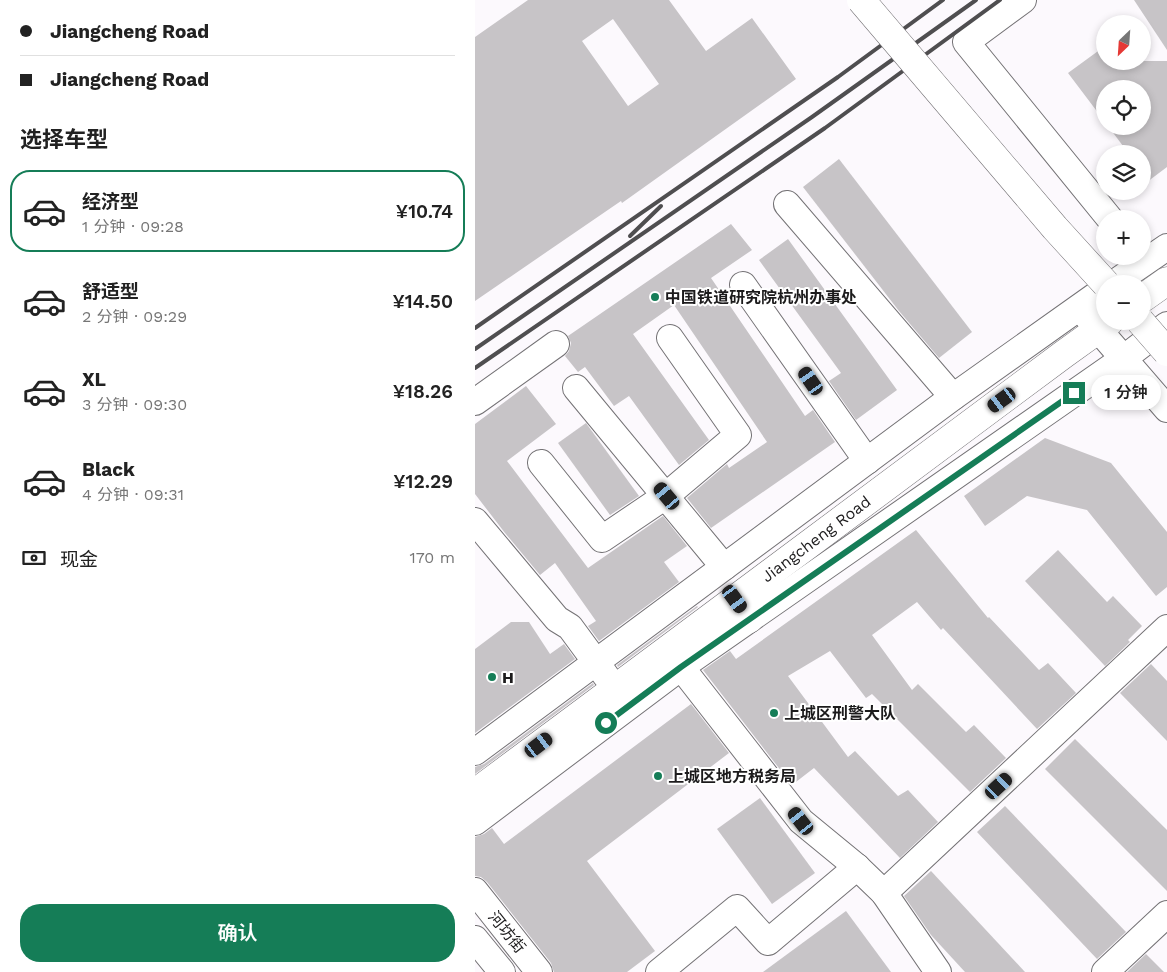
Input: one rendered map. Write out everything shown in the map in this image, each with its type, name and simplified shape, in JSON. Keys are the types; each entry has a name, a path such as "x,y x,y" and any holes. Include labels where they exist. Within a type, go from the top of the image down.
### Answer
{"main road":[{"path":"861,0 1055,228 1098,275"},
{"path":"1151,292 1167,281"},
{"name":"Jiangcheng Road","path":"475,793 615,688 742,609 1098,330"},
{"path":"1147,330 1167,352"}],"street":[{"path":"1023,0 966,42 1103,210"},
{"path":"787,204 953,397"},
{"path":"1126,275 1156,255"},
{"path":"743,285 867,461"},
{"name":"Jiangcheng Road","path":"475,752 953,397 1096,296"},
{"path":"1079,307 1096,319"},
{"name":"Jiangcheng Road","path":"475,822 681,667 742,609 1123,359 1167,325"},
{"path":"1107,330 1123,359 1167,408"},
{"path":"541,463 602,539 667,496 738,436 670,338"},
{"path":"475,402 555,344"},
{"path":"577,388 724,567"},
{"path":"475,521 557,618 570,627 615,688"},
{"path":"884,893 1167,628"},
{"path":"681,667 801,821 857,867 884,893 938,972"},
{"path":"659,972 737,908 768,942 857,867"},
{"name":"河坊街","path":"475,891 539,972"},
{"path":"1105,972 1167,914"},
{"path":"475,939 501,972"}],"building":[{"path":"528,0 669,0 706,51 752,18 796,79 622,203 621,201 475,301 475,37","holes":["613,19 659,84 628,106 582,41"]},
{"path":"1134,0 1167,0 1167,50 1151,26 1151,15 1144,15"},
{"path":"1096,53 1096,70 1151,70 1151,61 1167,61 1167,167 1151,179 1151,145 1122,145 1115,135 1151,135 1151,80 1096,80 1096,110 1068,73"},
{"path":"839,159 972,332 939,358 899,311 803,187"},
{"path":"731,224 752,250 711,278 805,416 813,410 835,442 711,528 687,498 727,464 729,468 767,442 674,305 633,334 709,440 679,465 629,396 614,406 585,367 578,372 565,356 569,351 571,343 568,336"},
{"path":"788,239 897,390 856,420 829,381 841,373 759,260"},
{"path":"526,386 556,424 507,461 588,568 663,516 687,546 664,562 679,582 599,641 588,626 596,621 555,563 540,575 475,494 475,424"},
{"path":"586,423 639,496 610,515 558,443"},
{"path":"1045,438 1111,463 1167,532 1167,587 1156,596 1087,510 1027,496 985,526 964,496"},
{"path":"916,530 988,618 1039,670 1048,663 1076,693 1037,729 943,628 941,630 917,602 872,635 912,690 918,684 966,732 974,725 1006,758 970,792 872,694 866,698 830,651 788,676 848,757 855,751 898,796 908,790 938,822 900,858 814,768 792,785 703,670 730,651 736,659"},
{"path":"1058,550 1107,602 1113,596 1142,626 1128,640 1130,642 1105,666 1025,581"},
{"path":"698,607 618,667 617,665"},
{"path":"511,622 529,622 550,654 564,644 575,659 475,733 475,649"},
{"path":"1151,664 1167,681 1167,741 1120,693"},
{"path":"593,683 594,685 475,774 475,767 484,764"},
{"path":"691,704 729,753 587,861 655,951 627,972 554,972 551,963 487,882 481,877 475,876 475,837 484,834 492,828 504,844"},
{"path":"1075,739 1167,830 1167,891 1045,769"},
{"path":"760,798 815,873 772,904 717,829"},
{"path":"1005,806 1126,932 1097,959 977,832"},
{"path":"931,871 1025,972 965,972 931,935 904,896"},
{"path":"846,911 891,972 763,972"},
{"path":"1146,954 1164,972 1127,972"}],"railway":[{"path":"475,328 838,77 943,0"},
{"path":"475,349 812,117 976,0"},
{"path":"475,368 825,128 1000,0"},
{"path":"630,236 661,206"}],"place":[{"name":"中国铁道研究院杭州办事处","path":"655,297"},
{"name":"H","path":"492,677"},
{"name":"上城区刑警大队","path":"774,713"},
{"name":"上城区地方税务局","path":"658,776"}],"route":[{"path":"606,723 681,667 1074,393"}]}
